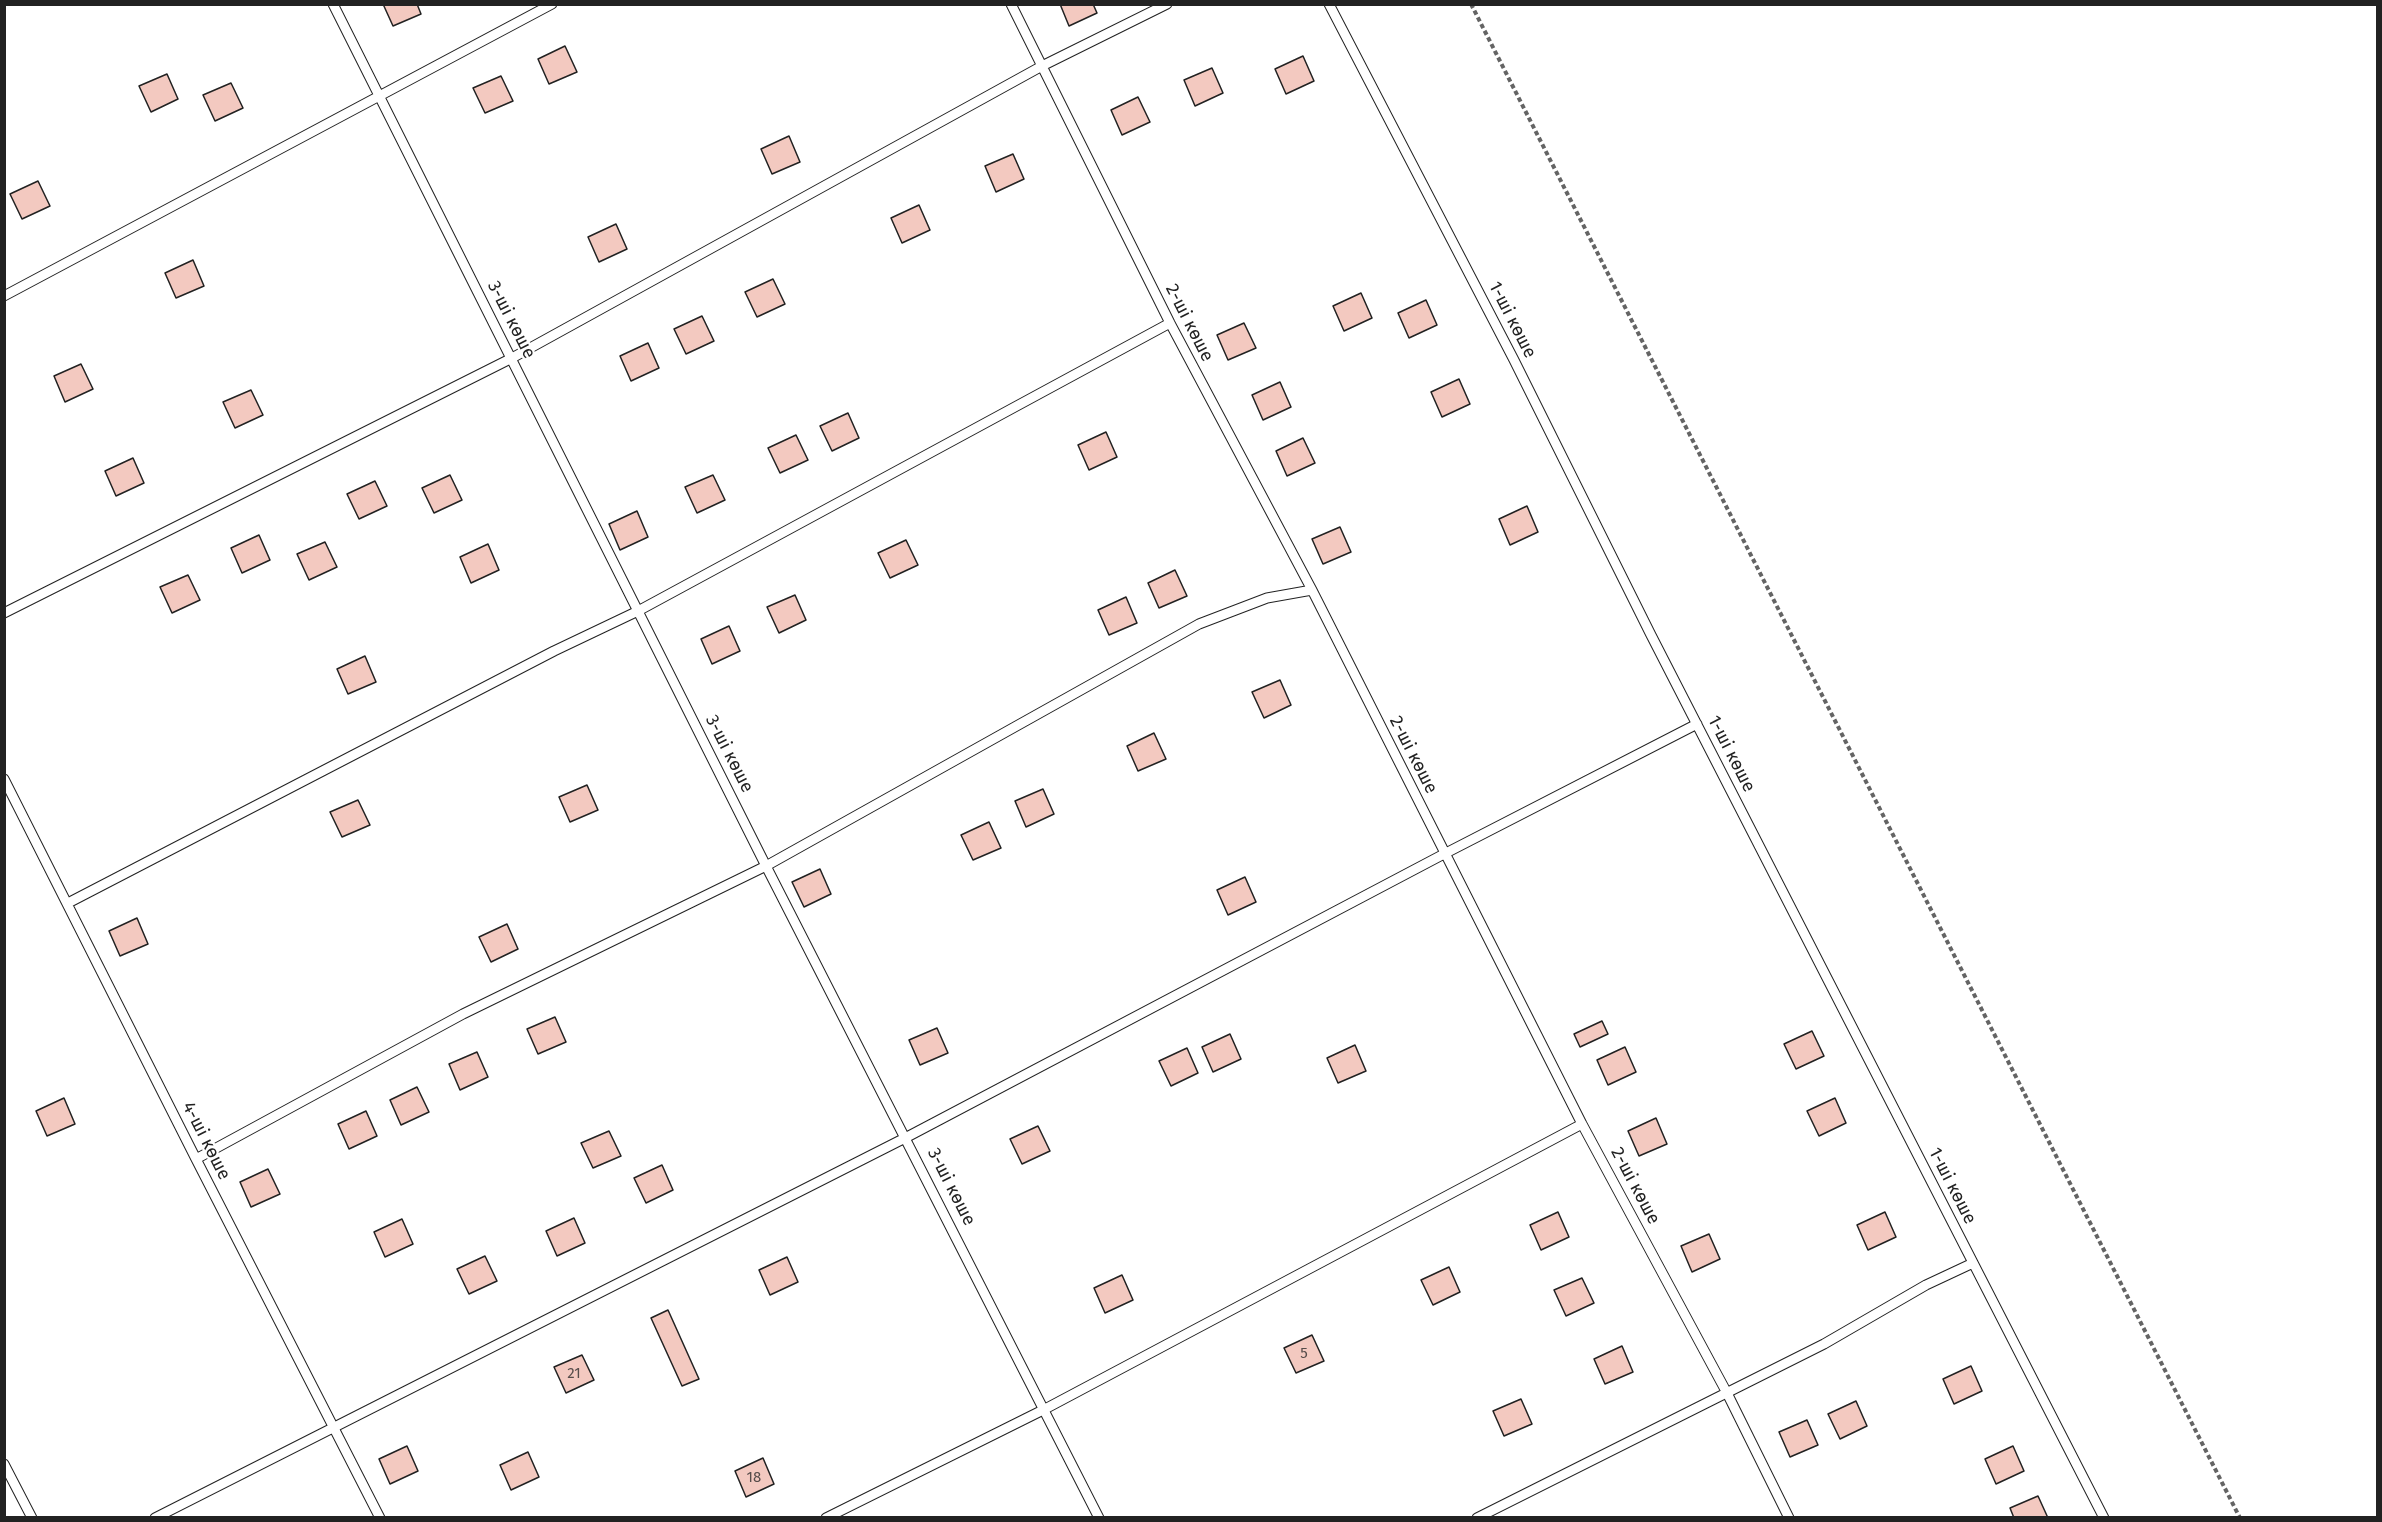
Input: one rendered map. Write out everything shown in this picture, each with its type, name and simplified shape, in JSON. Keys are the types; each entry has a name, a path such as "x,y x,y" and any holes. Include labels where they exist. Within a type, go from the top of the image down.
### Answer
{"lane":[{"name":"3-ші көше","path":"333,4 766,866 907,1137 1099,1518"},
{"path":"4,296 552,4"},
{"name":"2-ші көше","path":"1011,4 1170,323 1312,590 1582,1124 1727,1393 1789,1518"},
{"path":"4,613 512,358 1042,66 1167,4"},
{"name":"1-ші көше","path":"1329,4 1514,360 1697,724 2104,1518"},
{"path":"68,903 554,651 638,611 1170,323"},
{"path":"196,1159 463,1014 766,866 1198,624 1268,598 1312,590"},
{"path":"155,1518 907,1137 1444,854 1697,724"},
{"name":"4-ші көше","path":"4,779 380,1518"},
{"path":"826,1518 1045,1409 1582,1124"},
{"path":"1477,1518 1824,1344 1926,1285 1972,1263"},
{"path":"4,1464 32,1518"}],"path":[{"path":"1471,4 2240,1518"}],"building":[{"path":"383,4 417,4 421,14 393,26"},
{"path":"1060,4 1093,4 1097,13 1069,26"},
{"path":"565,46 577,72 549,84 538,59"},
{"path":"1303,56 1314,81 1286,94 1275,69"},
{"path":"1212,68 1223,93 1195,106 1184,80"},
{"path":"167,74 178,99 151,112 139,86"},
{"path":"501,76 513,101 485,113 473,88"},
{"path":"231,83 243,108 215,121 203,95"},
{"path":"1138,97 1150,122 1122,135 1111,110"},
{"path":"789,136 800,162 772,174 761,149"},
{"path":"1013,154 1024,179 996,192 985,166"},
{"path":"38,181 50,206 22,219 10,194"},
{"path":"919,205 930,230 902,243 891,218"},
{"path":"616,224 627,249 599,262 588,237"},
{"path":"193,260 204,286 176,298 165,273"},
{"path":"773,279 785,304 757,317 745,292"},
{"path":"1361,293 1372,318 1344,331 1333,306"},
{"path":"1426,300 1437,325 1409,338 1398,313"},
{"path":"702,316 714,341 686,354 674,329"},
{"path":"1244,323 1256,348 1228,360 1217,335"},
{"path":"648,343 659,368 631,381 620,356"},
{"path":"81,364 93,389 65,402 54,376"},
{"path":"1459,379 1470,404 1442,417 1431,392"},
{"path":"1280,382 1291,407 1263,420 1252,395"},
{"path":"251,390 263,415 235,428 223,402"},
{"path":"848,413 859,438 832,451 820,426"},
{"path":"1106,432 1117,457 1089,470 1078,445"},
{"path":"796,435 808,460 780,473 768,448"},
{"path":"1303,438 1315,463 1287,476 1276,451"},
{"path":"133,458 144,483 116,496 105,471"},
{"path":"450,475 462,500 434,513 422,488"},
{"path":"713,475 725,500 697,513 685,487"},
{"path":"375,481 387,506 359,519 347,494"},
{"path":"1527,506 1538,532 1510,545 1499,519"},
{"path":"637,511 648,537 620,550 609,524"},
{"path":"1340,527 1351,552 1323,564 1312,539"},
{"path":"259,535 270,560 242,573 231,548"},
{"path":"906,540 918,565 890,578 878,553"},
{"path":"325,542 337,567 309,580 297,554"},
{"path":"488,544 499,570 471,583 460,557"},
{"path":"1175,570 1187,596 1159,608 1148,583"},
{"path":"188,575 200,600 172,613 160,587"},
{"path":"795,595 806,620 779,633 767,607"},
{"path":"1126,597 1137,623 1109,635 1098,610"},
{"path":"729,626 740,651 712,664 701,639"},
{"path":"365,656 376,682 348,694 337,669"},
{"path":"1280,680 1291,705 1264,718 1252,692"},
{"path":"1154,733 1166,759 1138,771 1127,746"},
{"path":"587,785 598,810 570,822 559,797"},
{"path":"1043,789 1054,814 1026,827 1015,801"},
{"path":"358,800 370,825 342,837 330,812"},
{"path":"989,822 1001,848 973,860 961,835"},
{"path":"820,869 831,894 804,907 792,882"},
{"path":"1245,877 1256,902 1228,915 1217,890"},
{"path":"137,918 148,944 120,956 109,931"},
{"path":"507,924 518,949 491,962 479,937"},
{"path":"555,1017 566,1042 538,1054 527,1029"},
{"path":"1602,1021 1608,1034 1580,1047 1574,1034"},
{"path":"937,1028 948,1053 920,1065 909,1040"},
{"path":"1812,1031 1824,1056 1796,1069 1784,1044"},
{"path":"1230,1034 1241,1059 1213,1072 1202,1047"},
{"path":"1355,1045 1366,1071 1338,1083 1327,1058"},
{"path":"1625,1047 1636,1072 1608,1085 1597,1060"},
{"path":"1187,1048 1198,1073 1171,1086 1159,1061"},
{"path":"477,1052 488,1077 460,1090 449,1064"},
{"path":"417,1087 429,1112 401,1125 390,1100"},
{"path":"64,1098 75,1124 47,1136 36,1111"},
{"path":"1835,1098 1846,1123 1819,1136 1807,1111"},
{"path":"366,1111 377,1136 349,1149 338,1124"},
{"path":"1656,1118 1667,1144 1639,1156 1628,1131"},
{"path":"1038,1126 1050,1151 1022,1164 1010,1139"},
{"path":"609,1131 621,1156 593,1168 581,1143"},
{"path":"662,1165 673,1190 646,1203 634,1178"},
{"path":"268,1169 280,1194 251,1207 240,1182"},
{"path":"1558,1212 1569,1237 1541,1250 1530,1225"},
{"path":"1885,1212 1896,1237 1868,1250 1857,1225"},
{"path":"574,1218 585,1243 557,1256 546,1231"},
{"path":"402,1219 413,1244 385,1257 374,1232"},
{"path":"1709,1234 1720,1259 1692,1272 1681,1246"},
{"path":"485,1256 497,1281 469,1294 457,1269"},
{"path":"787,1257 798,1282 770,1295 759,1270"},
{"path":"1449,1267 1460,1292 1433,1305 1421,1280"},
{"path":"1122,1275 1133,1300 1105,1313 1094,1288"},
{"path":"1582,1278 1594,1303 1566,1316 1554,1290"},
{"path":"668,1310 699,1379 682,1386 651,1318"},
{"path":"1312,1335 1324,1361 1296,1373 1284,1348"},
{"path":"1622,1346 1633,1372 1605,1384 1594,1359"},
{"path":"582,1355 594,1380 566,1393 554,1367"},
{"path":"1971,1366 1982,1391 1954,1404 1943,1379"},
{"path":"1521,1399 1532,1424 1504,1436 1493,1411"},
{"path":"1856,1401 1867,1426 1840,1439 1828,1414"},
{"path":"1807,1420 1818,1445 1790,1457 1779,1432"},
{"path":"407,1446 418,1471 390,1484 379,1459"},
{"path":"2013,1446 2024,1471 1996,1484 1985,1459"},
{"path":"528,1452 539,1477 511,1490 500,1465"},
{"path":"763,1458 774,1484 746,1497 735,1471"},
{"path":"2038,1496 2048,1518 2014,1518 2010,1508"}]}
